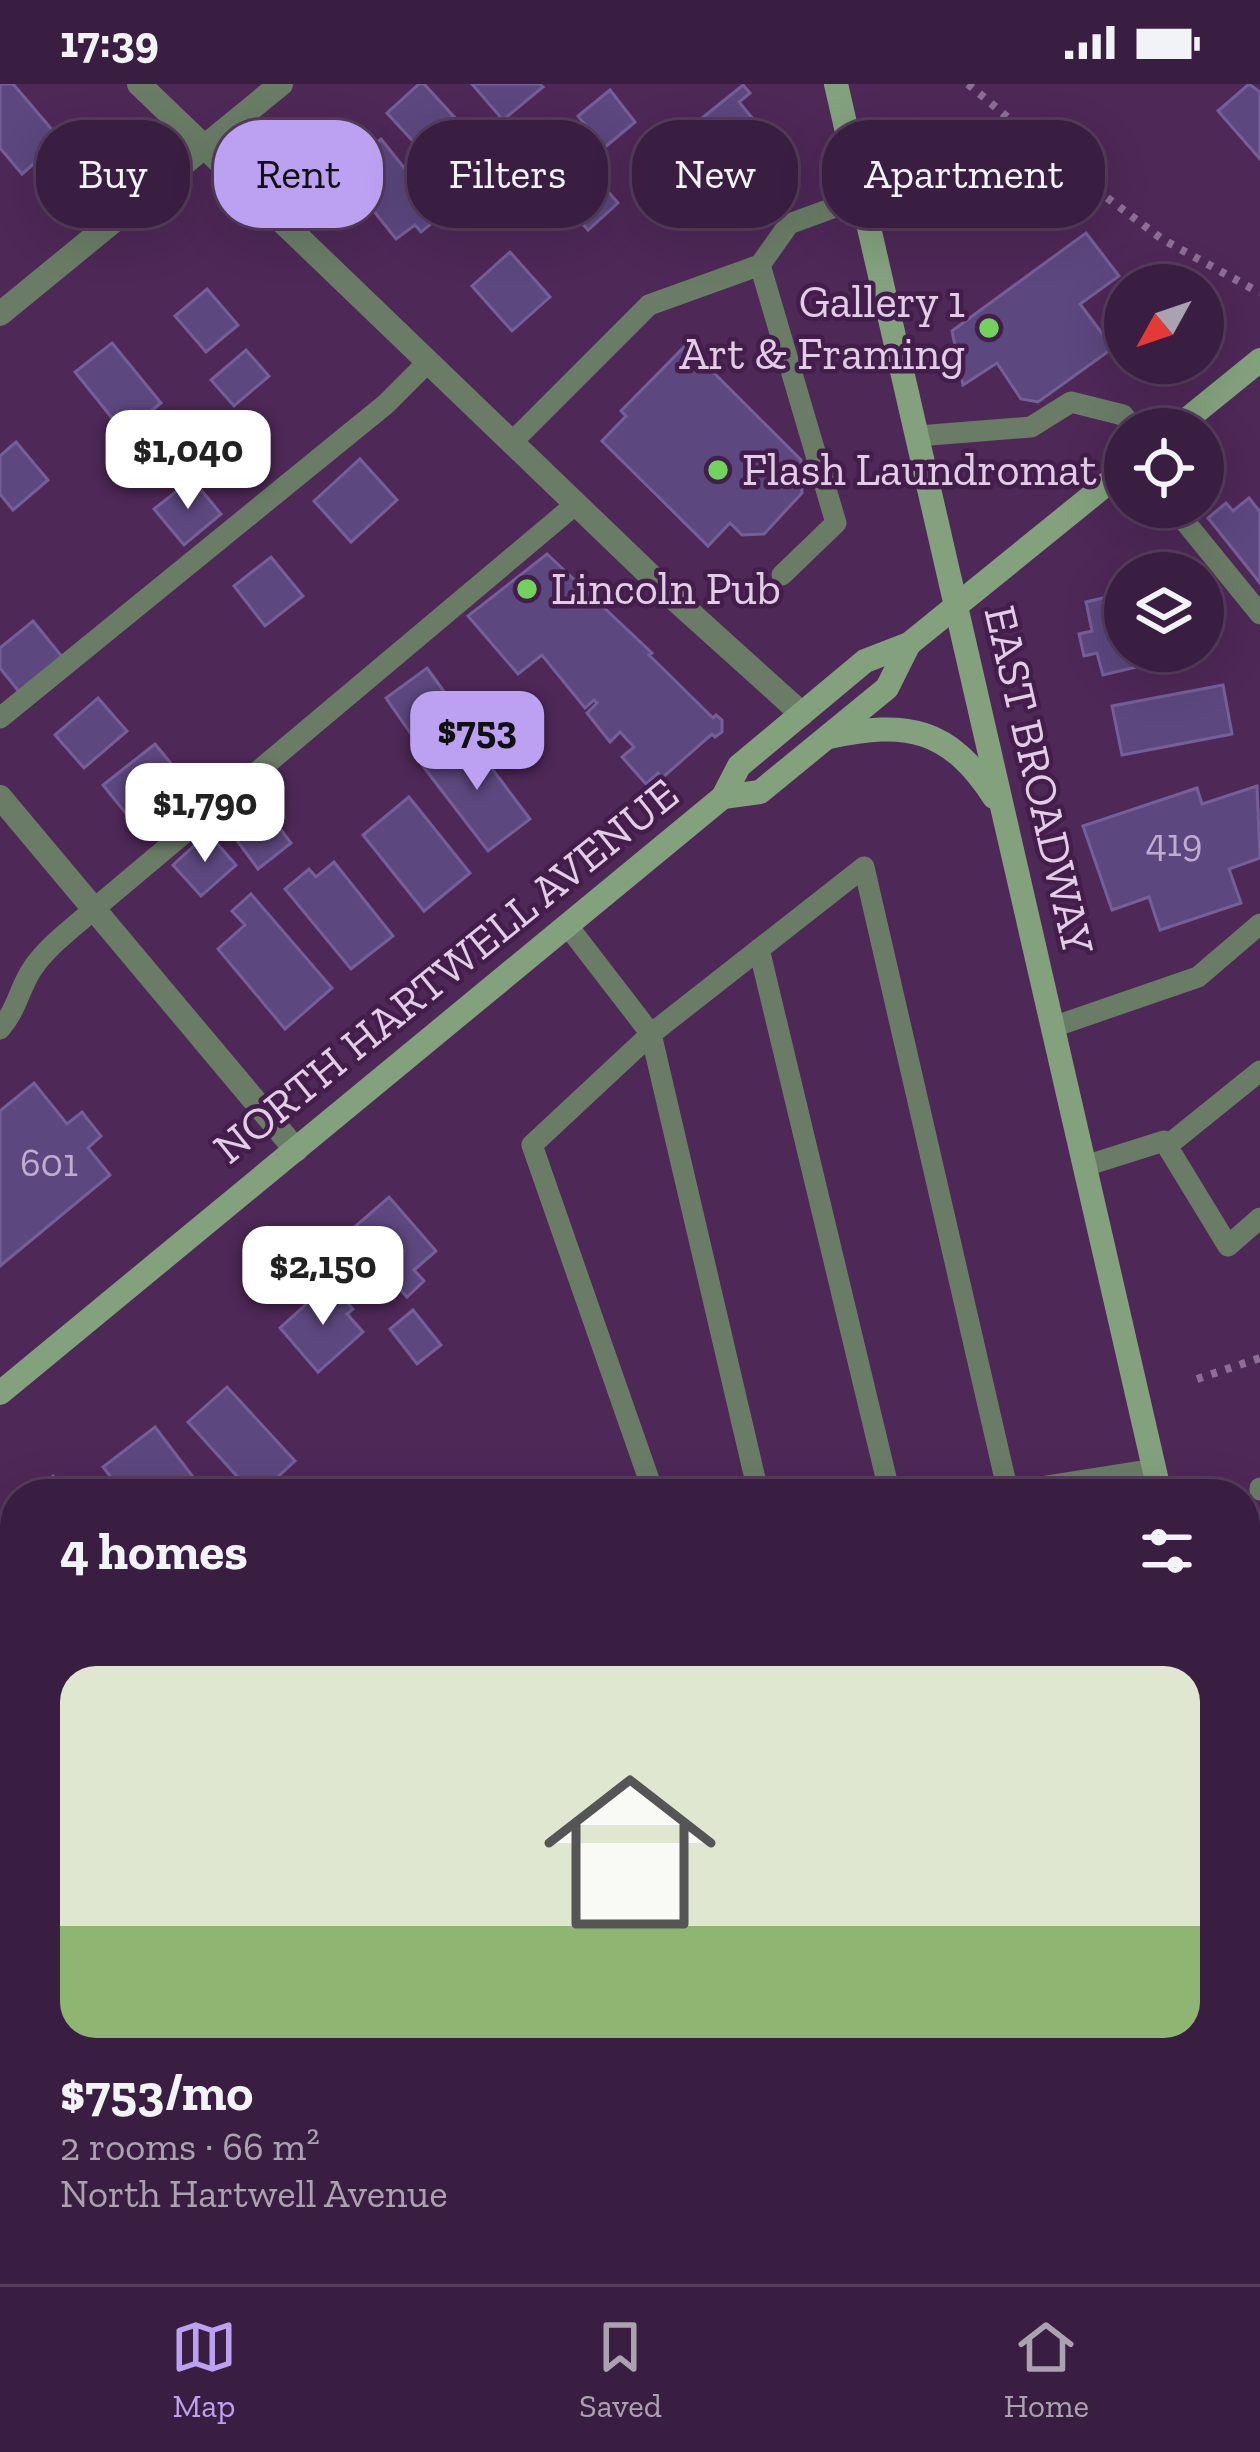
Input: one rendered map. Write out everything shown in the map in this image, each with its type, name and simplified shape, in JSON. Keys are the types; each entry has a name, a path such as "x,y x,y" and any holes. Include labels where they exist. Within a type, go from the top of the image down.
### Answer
{"street":[{"path":"140,84 576,504 802,714"},
{"path":"0,314 281,84"},
{"name":"EAST BROADWAY","path":"836,84 844,120"},
{"name":"EAST BROADWAY","path":"869,228 1157,1479"},
{"path":"1200,408 1260,360"},
{"name":"NORTH HARTWELL AVENUE","path":"0,1394 723,797 739,766 865,662 908,644 1104,486"},
{"name":"NORTH HARTWELL AVENUE","path":"723,797 760,792 827,738 887,688 908,644"},
{"path":"827,738 883,729 938,738 979,774 1004,812"},
{"path":"0,797 296,1150"}],"lane":[{"path":"512,442 649,305 760,266 789,224 822,212"},
{"path":"760,266 836,523 782,575"},
{"path":"0,718 386,404 428,362"},
{"path":"918,436 1031,427 1071,403 1104,411"},
{"path":"0,1029 41,958 94,909 576,504"},
{"path":"1190,528 1260,614"},
{"path":"649,1479 532,1145 651,1034 864,867 998,1479"},
{"path":"1053,1027 1198,977 1260,924"},
{"path":"567,926 651,1034 758,1479"},
{"path":"759,949 886,1479"},
{"path":"1167,1146 1260,1071"},
{"path":"1085,1166 1164,1141 1228,1246 1260,1218"}],"path":[{"path":"968,84 1162,239 1260,293"},
{"path":"1197,1379 1260,1358"}],"building":[{"path":"0,84 13,84 44,120 36,120 36,162 22,174 0,148"},
{"path":"424,84 457,120 407,120 407,135 387,113"},
{"path":"472,84 543,87 503,120"},
{"path":"1249,84 1260,92 1260,159 1218,111"},
{"path":"743,85 750,93 739,102 754,120 700,120"},
{"path":"610,90 633,120 608,145 608,120 578,116"},
{"path":"383,141 407,171 407,228 411,228 396,239 383,223"},
{"path":"608,192 618,203 608,212"},
{"path":"1086,233 1110,264 1104,264 1104,287 1080,304 1104,336 1104,354 1038,402 1021,399 997,363 963,385 952,331"},
{"path":"510,252 550,297 512,331 472,286"},
{"path":"207,289 238,325 206,352 175,316"},
{"path":"112,343 161,403 124,433 75,372"},
{"path":"686,345 801,460 802,493 764,534 742,535 730,523 708,546 602,441 626,416 621,411"},
{"path":"246,350 269,376 234,406 211,380"},
{"path":"16,442 48,480 13,510 0,494 0,456"},
{"path":"360,459 397,500 351,542 314,501"},
{"path":"192,479 221,514 184,545 154,509"},
{"path":"1249,498 1260,512 1260,583 1216,528 1224,528 1224,505 1233,511"},
{"path":"547,554 713,718 722,720 722,732 712,734 662,778 658,773 646,784 622,757 634,747 620,732 610,742 587,713 597,703 594,700 585,708 542,655 518,674 468,616"},
{"path":"271,557 303,596 265,626 234,586"},
{"path":"1104,598 1104,672 1116,672 1103,675 1097,653 1084,656 1079,634 1092,631 1086,602"},
{"path":"33,621 63,658 20,693 0,668 0,648"},
{"path":"427,668 453,704 411,734 386,698"},
{"path":"1223,685 1232,734 1122,755 1112,706"},
{"path":"98,698 127,731 84,768 55,735"},
{"path":"468,737 530,819 488,851 422,765"},
{"path":"155,744 188,784 136,826 103,785"},
{"path":"1257,786 1260,858 1229,869 1241,903 1160,930 1149,897 1112,910 1083,826 1197,788 1202,804"},
{"path":"409,797 470,873 424,911 363,835"},
{"path":"265,809 291,843 258,869 232,834"},
{"path":"208,833 236,865 201,896 173,865"},
{"path":"334,862 393,936 351,969 285,889 309,869 316,877"},
{"path":"251,894 332,988 285,1029 218,949 245,925 232,911"},
{"path":"34,1083 67,1124 82,1112 101,1136 88,1148 110,1175 0,1266 0,1111"},
{"path":"389,1197 436,1251 414,1270 424,1281 407,1297 349,1232"},
{"path":"330,1283 353,1309 347,1314 363,1332 318,1372 280,1328"},
{"path":"413,1310 441,1345 417,1364 390,1329"},
{"path":"227,1387 295,1461 275,1479 239,1479 188,1422"},
{"path":"155,1427 195,1479 112,1479 103,1467"}],"place":[{"name":"Gallery 1 Art & Framing","path":"989,328"},
{"name":"Flash Laundromat","path":"718,470"},
{"name":"Lincoln Pub","path":"527,589"}]}
